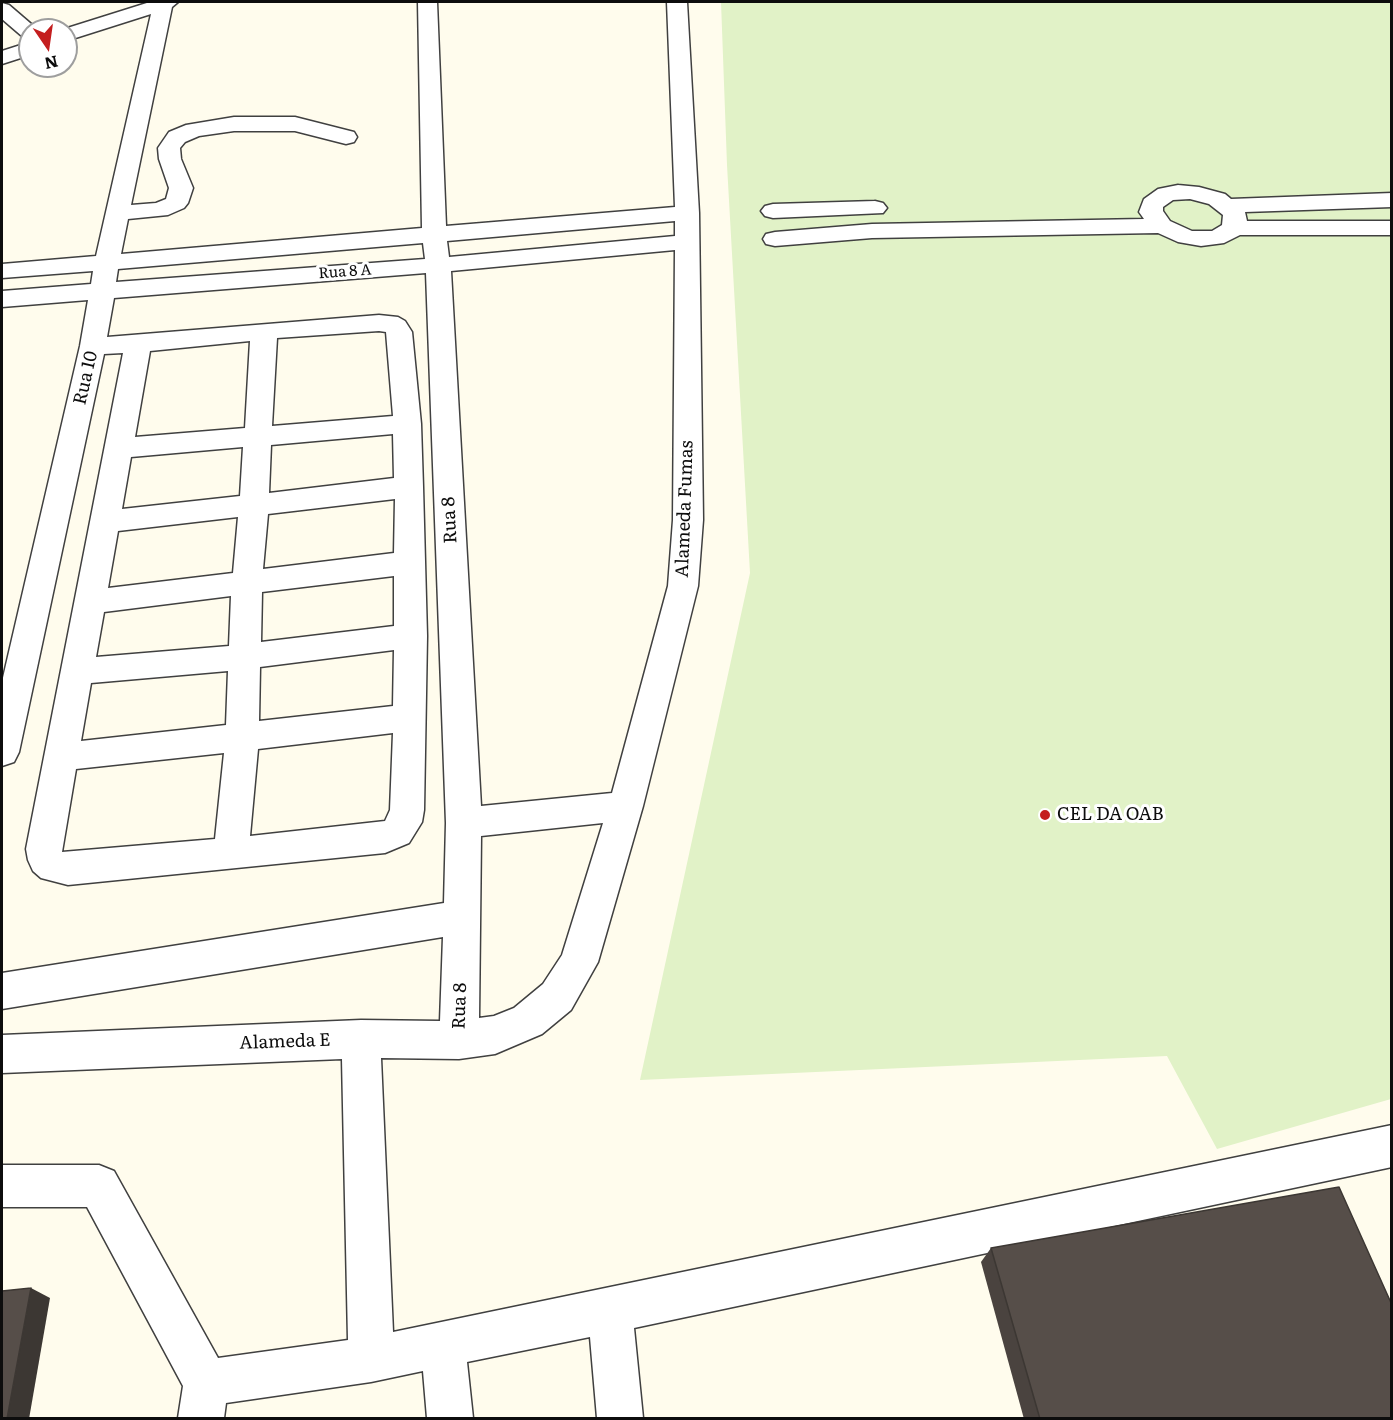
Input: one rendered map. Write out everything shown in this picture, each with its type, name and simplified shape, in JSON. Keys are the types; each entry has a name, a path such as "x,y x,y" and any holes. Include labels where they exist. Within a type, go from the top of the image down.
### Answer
{"street":[{"path":"78,31 166,2"},
{"name":"Rua 10","path":"2,752 93,346 107,262 166,2"},
{"name":"Rua 8","path":"427,2 434,234 438,265 464,823 459,1040"},
{"name":"Alameda Fumas","path":"557,997 579,962 626,806 683,586 688,520 687,213 677,2"},
{"path":"2,9 18,23"},
{"path":"2,58 18,52"},
{"path":"118,213 160,210 176,203 181,188 170,159 169,148 177,137 194,130 234,124 295,124 346,137"},
{"path":"773,211 1162,226 1187,237 1201,239 1226,234 1230,217 1217,199 1191,192 1166,194 1152,204 990,207"},
{"path":"1230,217 1392,200"},
{"path":"1152,204 1151,212 1162,226"},
{"name":"Rua 8 A","path":"2,271 687,213"},
{"path":"775,239 882,216"},
{"path":"1230,217 1392,228"},
{"name":"Rua 8 A","path":"2,299 438,265 687,242"},
{"path":"93,346 379,322 396,327 399,332 406,424 411,636 407,810 404,822 397,832 371,841 68,869 54,867 46,860 44,849 79,671 88,602 138,344"},
{"path":"231,853 242,736 247,582 259,435 264,331"},
{"path":"119,448 406,424"},
{"path":"104,522 409,487"},
{"path":"88,602 408,563"},
{"path":"79,671 243,657 411,636"},
{"path":"61,757 410,718"},
{"path":"464,823 626,806"},
{"path":"2,991 463,917"},
{"name":"Alameda E","path":"2,1054 361,1039 459,1040 495,1035 528,1021 557,997"},
{"path":"361,1039 371,1359"},
{"path":"2,1186 99,1186 203,1401 443,1343 610,1311 1392,1146"},
{"path":"610,1311 620,1419"},
{"path":"443,1343 450,1419"}],"green space":[{"name":"CEL DA OAB","path":"721,2 1391,2 1391,1099 1217,1149 1167,1056 640,1080 750,573 727,165"}],"building":[{"path":"1339,1187 1392,1305 1392,1419 1040,1419 991,1248"},
{"path":"31,1288 7,1419 2,1419 2,1291"}],"place":[{"name":"CEL DA OAB","path":"1045,815"}]}
